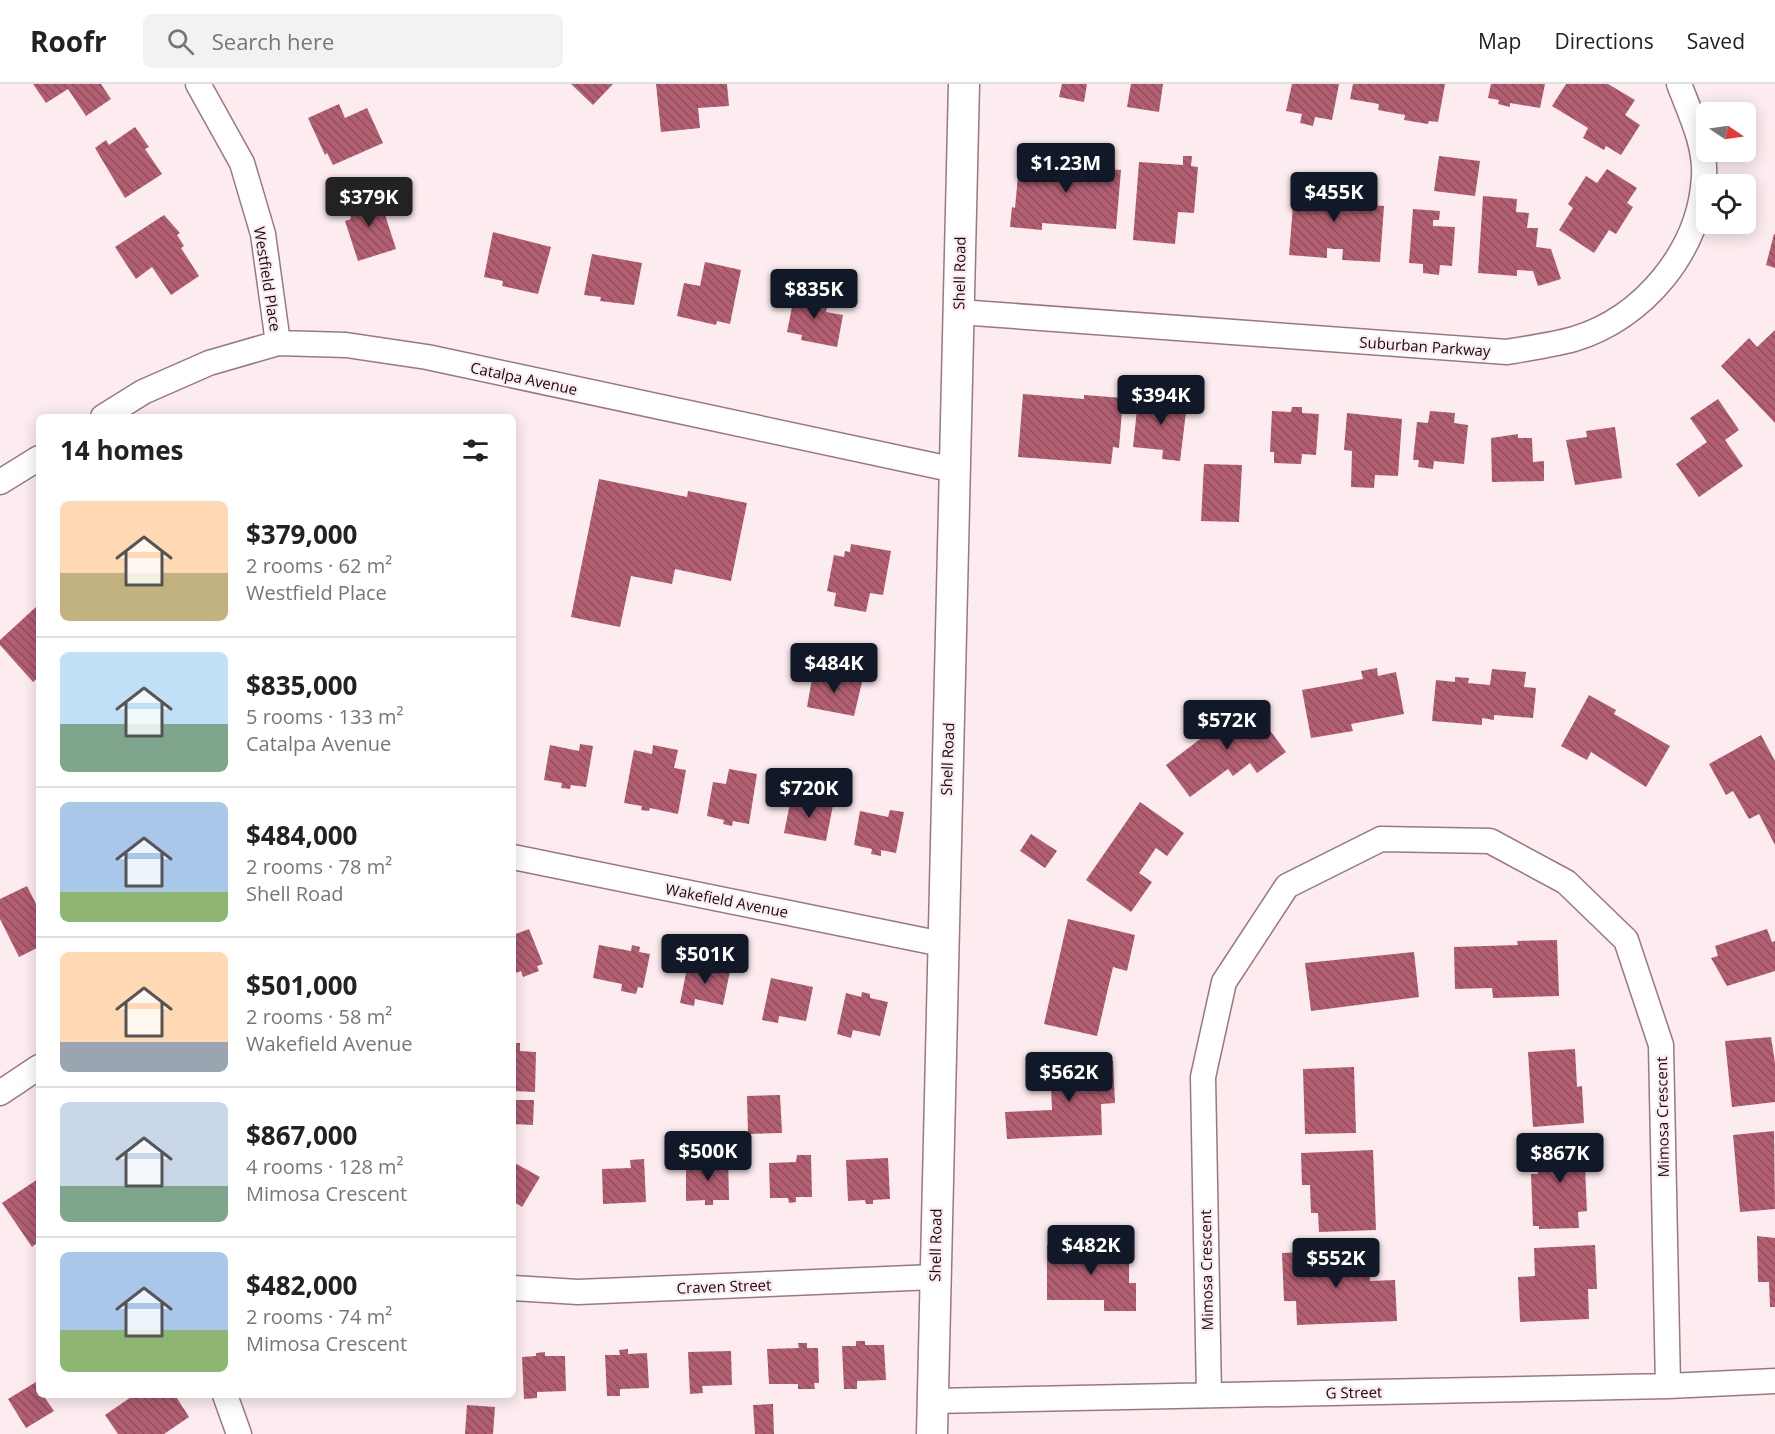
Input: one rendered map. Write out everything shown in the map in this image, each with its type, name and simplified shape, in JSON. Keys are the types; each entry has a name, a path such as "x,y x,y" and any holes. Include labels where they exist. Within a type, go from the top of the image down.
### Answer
{"street":[{"name":"Westfield Place","path":"198,84 242,163 263,234 278,343"},
{"name":"Shell Road","path":"932,1434 964,84"},
{"name":"Suburban Parkway","path":"958,312 1507,352 1575,339 1633,310 1670,270 1695,225 1704,176 1698,131 1679,84"},
{"name":"Catalpa Avenue","path":"109,414 143,392 209,363 278,343 346,345 427,357 955,470"},
{"path":"0,482 36,460"},
{"name":"Mimosa Crescent","path":"1209,1395 1203,1077 1224,982 1287,886 1381,839 1490,841 1566,882 1626,940 1661,1045 1668,1386"},
{"name":"Wakefield Avenue","path":"516,858 942,944"},
{"path":"0,1093 36,1069"},
{"name":"Craven Street","path":"516,1288 578,1292 934,1277"},
{"name":"G Street","path":"933,1401 1668,1386 1775,1381"},
{"path":"226,1398 239,1434"}],"building":[{"path":"33,84 101,84 111,99 86,116 68,89 46,103"},
{"path":"571,84 613,84 593,105"},
{"path":"656,84 727,84 729,106 698,108 700,128 661,132"},
{"path":"1062,84 1087,84 1084,102 1059,97"},
{"path":"1131,84 1163,84 1159,112 1127,107"},
{"path":"1292,84 1339,84 1332,120 1315,117 1313,126 1300,123 1302,114 1286,111"},
{"path":"1353,84 1445,84 1438,122 1429,121 1428,124 1404,120 1405,115 1378,110 1379,104 1350,99"},
{"path":"1491,84 1545,84 1540,108 1510,103 1510,107 1498,104 1499,100 1488,98"},
{"path":"1566,84 1608,84 1635,100 1625,115 1640,125 1621,155 1606,146 1604,150 1583,138 1588,128 1552,106"},
{"path":"339,104 345,118 367,108 383,143 333,165 327,153 325,155 308,118"},
{"path":"135,127 149,147 145,149 162,174 125,198 95,148 106,140 109,145"},
{"path":"1049,150 1085,153 1084,167 1121,170 1116,229 1042,223 1042,230 1010,227 1012,207 1015,208 1019,165 1048,168"},
{"path":"1183,156 1192,156 1191,166 1198,167 1194,213 1178,212 1175,244 1133,240 1139,162 1183,165"},
{"path":"1439,156 1480,161 1475,196 1434,191"},
{"path":"1607,169 1637,188 1627,203 1633,207 1616,234 1609,230 1594,253 1559,230 1573,208 1568,204 1586,176 1597,183"},
{"path":"1295,181 1354,185 1352,204 1384,206 1380,262 1342,260 1343,249 1327,248 1327,258 1289,255"},
{"path":"378,193 396,249 358,261 345,221 351,219 347,203"},
{"path":"1483,196 1517,199 1516,212 1529,213 1527,228 1538,228 1536,247 1551,249 1561,279 1538,286 1533,271 1517,270 1517,276 1478,273"},
{"path":"1413,209 1440,211 1439,220 1433,220 1433,226 1455,227 1452,266 1440,265 1439,275 1423,273 1423,264 1409,263"},
{"path":"164,215 180,233 177,235 184,246 181,248 199,276 171,295 152,267 136,279 115,247"},
{"path":"493,232 551,247 538,294 502,286 503,281 484,277"},
{"path":"1775,234 1775,268 1766,265"},
{"path":"592,254 642,263 634,305 600,301 601,297 584,295"},
{"path":"705,262 741,270 730,324 717,321 716,325 677,316 684,283 700,286"},
{"path":"795,292 829,298 826,312 843,315 837,347 801,340 802,335 787,332"},
{"path":"1775,330 1775,423 1721,366 1749,338 1757,347"},
{"path":"1155,392 1172,394 1171,402 1187,404 1180,461 1162,459 1163,450 1133,447 1138,400 1154,402"},
{"path":"1023,394 1084,399 1084,395 1123,398 1119,448 1113,447 1111,464 1018,457"},
{"path":"1718,399 1739,430 1725,440 1743,466 1699,497 1676,464 1707,442 1690,418"},
{"path":"1292,407 1302,407 1302,413 1319,414 1316,455 1302,454 1301,464 1274,463 1274,452 1270,452 1272,411 1291,412"},
{"path":"1430,411 1455,413 1454,423 1468,425 1464,464 1434,461 1433,469 1418,467 1419,460 1413,460 1417,422 1428,423"},
{"path":"1347,413 1402,419 1398,476 1375,475 1374,488 1351,487 1352,451 1344,450"},
{"path":"1615,427 1622,478 1575,485 1566,440 1587,437 1586,431"},
{"path":"1518,434 1518,438 1532,438 1533,462 1544,461 1544,481 1492,482 1491,438"},
{"path":"1204,464 1242,465 1239,522 1201,521"},
{"path":"599,479 687,497 688,491 747,503 731,581 675,569 672,584 631,576 620,627 571,617"},
{"path":"851,544 891,551 883,595 870,593 866,612 834,606 836,593 827,591 834,555 844,557 845,551 850,552"},
{"path":"36,607 36,680 33,682 0,645 0,640"},
{"path":"1377,668 1378,676 1396,672 1404,714 1351,724 1353,731 1311,738 1302,690 1363,679 1361,671"},
{"path":"1492,669 1526,672 1524,687 1536,688 1533,718 1494,715 1494,720 1482,718 1482,725 1432,721 1436,680 1455,682 1455,677 1469,678 1468,683 1490,685"},
{"path":"813,673 862,682 854,716 807,707"},
{"path":"1589,695 1616,710 1614,714 1670,746 1646,787 1591,752 1587,760 1561,746"},
{"path":"1249,702 1286,752 1257,773 1250,763 1233,776 1228,769 1190,797 1166,765"},
{"path":"1761,735 1775,761 1775,845 1759,814 1749,819 1733,791 1726,795 1709,764"},
{"path":"580,744 593,746 586,787 571,785 570,789 561,788 562,783 544,780 550,745 579,751"},
{"path":"653,745 678,750 674,768 686,770 678,814 650,808 649,811 641,810 642,806 624,803 634,750 652,754"},
{"path":"729,769 757,774 749,824 733,821 732,826 723,824 724,820 707,816 713,782 726,784"},
{"path":"791,798 819,804 820,798 834,800 826,841 784,833"},
{"path":"1140,802 1184,833 1167,856 1156,848 1139,873 1152,882 1131,912 1086,880"},
{"path":"890,810 904,812 896,853 881,850 881,856 871,854 872,849 854,845 860,811 888,817"},
{"path":"1031,834 1057,851 1045,868 1020,851"},
{"path":"27,886 36,904 36,948 19,957 0,919 0,899"},
{"path":"1068,919 1135,935 1127,971 1113,967 1097,1036 1044,1024"},
{"path":"529,929 543,964 537,966 539,971 523,977 521,971 516,973 516,934"},
{"path":"1767,929 1772,942 1775,941 1775,971 1727,986 1711,958 1718,956 1715,946"},
{"path":"1557,940 1559,996 1493,998 1492,988 1455,989 1454,947 1518,945 1517,941"},
{"path":"599,945 631,951 632,945 640,947 639,952 650,954 643,988 638,987 636,994 621,991 622,984 593,978"},
{"path":"1414,952 1419,997 1311,1011 1305,963"},
{"path":"688,963 730,971 723,1005 695,999 694,1006 680,1003"},
{"path":"771,978 813,987 806,1021 779,1016 778,1023 762,1020"},
{"path":"862,992 870,994 870,998 888,1002 880,1036 853,1030 851,1038 837,1034 846,993 861,997"},
{"path":"1771,1037 1775,1063 1775,1102 1732,1107 1725,1041"},
{"path":"516,1043 520,1043 520,1051 536,1052 535,1092 516,1091"},
{"path":"1575,1049 1577,1087 1582,1086 1584,1123 1533,1127 1528,1052"},
{"path":"1113,1061 1115,1103 1101,1104 1102,1135 1007,1139 1005,1112 1052,1110 1050,1064"},
{"path":"1354,1067 1356,1133 1305,1134 1303,1069"},
{"path":"780,1095 782,1133 748,1134 747,1096"},
{"path":"516,1100 534,1100 533,1125 516,1124"},
{"path":"1774,1131 1775,1209 1740,1212 1733,1135"},
{"path":"1590,1142 1591,1168 1585,1168 1587,1211 1578,1212 1579,1228 1539,1229 1539,1226 1533,1226 1531,1174 1538,1174 1536,1143"},
{"path":"1373,1150 1376,1230 1319,1232 1318,1213 1311,1213 1310,1185 1302,1185 1301,1153"},
{"path":"797,1155 811,1155 812,1197 796,1197 796,1202 789,1203 788,1198 770,1198 769,1163 796,1162"},
{"path":"728,1157 729,1200 713,1200 713,1205 705,1205 705,1200 686,1201 686,1166 714,1166 714,1158"},
{"path":"888,1158 890,1199 873,1200 873,1204 866,1204 865,1200 848,1201 846,1160"},
{"path":"644,1159 646,1202 603,1204 602,1169 631,1168 630,1160"},
{"path":"516,1164 540,1177 522,1207 516,1203"},
{"path":"36,1180 36,1244 32,1247 2,1203"},
{"path":"1757,1236 1775,1238 1775,1307 1770,1307 1769,1282 1758,1282"},
{"path":"1047,1245 1104,1245 1104,1250 1129,1250 1129,1283 1136,1283 1136,1311 1104,1311 1104,1300 1047,1300"},
{"path":"1595,1245 1597,1289 1588,1289 1589,1319 1520,1322 1518,1277 1535,1276 1534,1248"},
{"path":"1320,1251 1320,1255 1369,1253 1370,1281 1395,1280 1397,1321 1297,1325 1296,1301 1284,1301 1282,1253"},
{"path":"856,1341 865,1341 865,1345 884,1345 886,1380 857,1381 857,1389 844,1389 842,1346 856,1346"},
{"path":"798,1343 807,1343 807,1348 818,1348 819,1383 814,1383 815,1389 798,1389 798,1384 769,1384 767,1349 799,1348"},
{"path":"628,1349 628,1354 647,1353 649,1388 620,1389 620,1396 607,1396 605,1355 620,1355 619,1350"},
{"path":"731,1351 732,1385 702,1386 703,1393 690,1394 688,1352"},
{"path":"545,1352 545,1356 565,1356 566,1391 537,1392 537,1398 524,1399 522,1357 536,1356 536,1353"},
{"path":"36,1382 36,1398 45,1398 54,1411 26,1428 8,1399"},
{"path":"130,1398 177,1398 189,1417 164,1434 118,1434 105,1415"},
{"path":"773,1404 774,1434 755,1434 753,1405"},
{"path":"467,1405 495,1407 493,1434 465,1434"}]}
